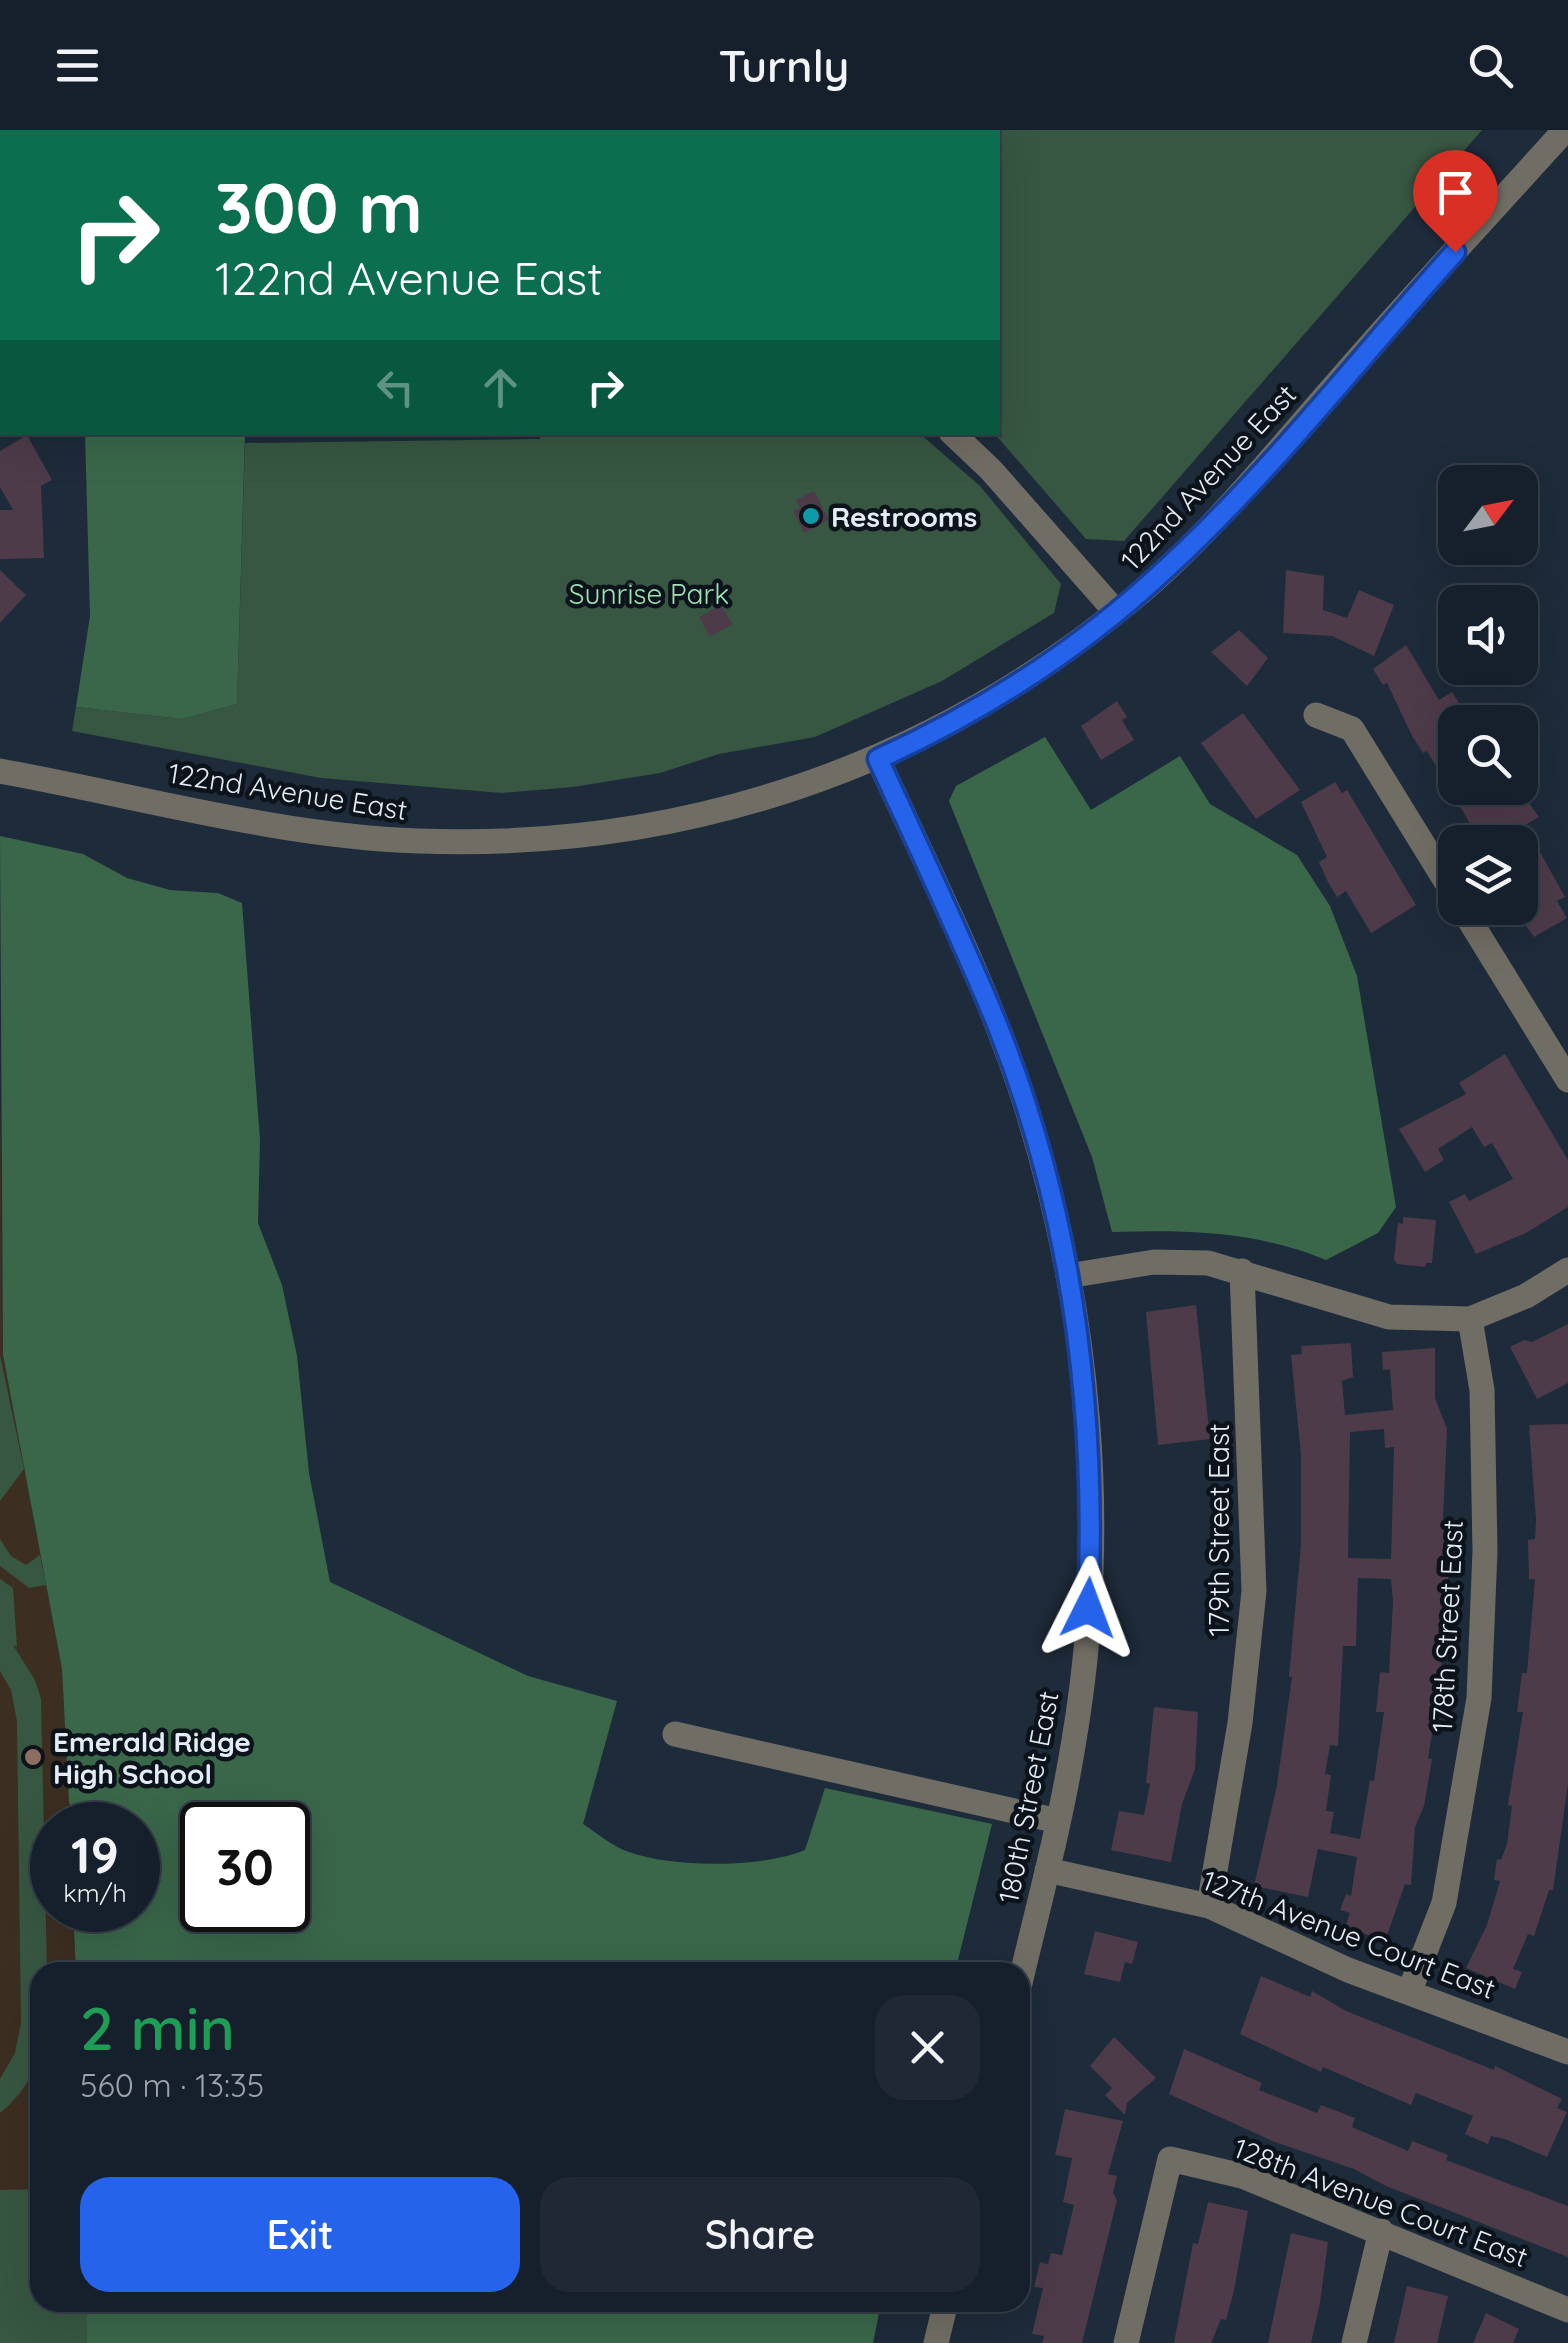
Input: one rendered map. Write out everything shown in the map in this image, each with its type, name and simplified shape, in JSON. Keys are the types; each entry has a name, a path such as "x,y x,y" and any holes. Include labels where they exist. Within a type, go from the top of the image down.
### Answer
{"street":[{"name":"122nd Avenue East","path":"0,771 291,827 414,841 502,842 586,836 685,820 791,792 878,759 984,705 1116,612 1231,504 1565,130"},
{"path":"954,435 991,470 1116,612"},
{"path":"1316,715 1352,729 1438,868"},
{"name":"180th Street East","path":"878,759 996,1023 1051,1192 1088,1406 1092,1493 1087,1636 1075,1739 1025,1962"},
{"path":"1472,925 1568,1080"},
{"path":"1068,1276 1154,1262 1208,1262 1389,1318 1470,1319 1526,1296 1568,1270"},
{"name":"179th Street East","path":"1208,1906 1240,1724 1254,1590 1242,1271"},
{"name":"178th Street East","path":"1410,1990 1444,1903 1479,1698 1485,1551 1482,1390 1470,1319"},
{"path":"676,1734 1058,1821"},
{"name":"127th Avenue Court East","path":"1047,1870 1208,1906 1348,1970 1568,2052"},
{"name":"128th Avenue Court East","path":"1126,2343 1170,2159 1242,2176 1568,2310"},
{"path":"1354,2343 1381,2230"},
{"path":"936,2343 944,2312"}],"shaded area":[{"name":"Emerald Ridge High School","path":"0,1093 3,1355 62,1669 69,1802 30,1802 30,1932 74,1932 76,1962 30,1962 30,2312 87,2312 87,2343 0,2343"}],"green space":[{"path":"1000,130 1482,130 1124,541 1086,539 996,435 1000,435"},
{"path":"85,435 245,435 237,704 182,719 76,707 90,616"},
{"name":"Sunrise Park","path":"542,435 921,435 980,486 1061,584 1054,613 942,681 815,737 719,754 660,773 573,787 502,793 321,778 72,731 76,707 182,719 237,704 245,443 539,439"},
{"path":"1045,737 1091,810 1180,756 1210,804 1297,855 1330,906 1357,976 1396,1207 1378,1233 1326,1260 1274,1243 1221,1234 1112,1232 1092,1157 949,801 956,786"},
{"path":"0,836 83,854 127,878 170,890 218,893 242,903 260,1140 258,1223 282,1285 297,1356 309,1473 330,1582 528,1676 617,1701 583,1824 629,1852 669,1861 717,1864 787,1856 805,1850 825,1788 992,1824 958,1962 76,1962 74,1932 160,1932 160,1802 69,1802 62,1669 3,1355"},
{"path":"0,1355 24,1469 0,1501"},
{"path":"0,1539 11,1556 26,1565 40,1555 46,1585 29,1588 0,1566"},
{"path":"0,1579 13,1588 17,1647 13,1645 35,1680 41,1699 43,1802 30,1802 30,1932 46,1932 47,1962 30,1962 30,2076 0,2113 0,2079 15,2053 21,2023 17,1721 11,1690 0,1671"},
{"path":"30,2189 30,2312 87,2312 87,2343 0,2343 0,2190"},
{"path":"87,2312 879,2312 873,2343 87,2343"}],"building":[{"path":"27,435 52,480 41,486 44,558 0,559 0,510 13,510 0,487 0,451"},
{"name":"Restrooms","path":"814,491 829,520 804,533 793,511 800,508 796,500"},
{"path":"0,570 26,595 0,623"},
{"path":"1286,570 1324,576 1323,610 1347,618 1359,590 1394,605 1374,656 1332,636 1283,633"},
{"path":"721,605 732,624 710,637 699,617"},
{"path":"1239,630 1268,658 1247,686 1211,652"},
{"path":"1406,645 1439,700 1452,692 1460,705 1438,705 1438,770 1412,736 1387,683 1383,685 1373,669"},
{"path":"1117,701 1127,717 1122,720 1134,740 1101,760 1081,726"},
{"path":"1243,713 1300,790 1256,819 1201,743"},
{"path":"1335,782 1342,793 1347,790 1416,905 1371,933 1346,891 1337,897 1328,882 1319,862 1327,857 1301,802"},
{"path":"1459,805 1530,805 1539,817 1525,825 1471,825"},
{"path":"1538,848 1565,897 1557,901 1567,918 1534,937 1526,925 1538,925"},
{"path":"1505,1054 1568,1160 1568,1207 1526,1233 1476,1254 1449,1202 1465,1194 1469,1201 1513,1179 1492,1143 1484,1147 1472,1127 1438,1149 1444,1160 1425,1172 1399,1129 1466,1094 1459,1083"},
{"path":"1403,1217 1436,1220 1432,1263 1425,1267 1397,1264 1394,1259 1398,1223 1403,1224"},
{"path":"1196,1305 1210,1439 1158,1445 1146,1312"},
{"path":"1568,1324 1568,1383 1537,1399 1510,1347 1524,1340 1532,1342"},
{"path":"1351,1343 1353,1377 1342,1381 1345,1415 1393,1410 1390,1369 1383,1370 1382,1352 1435,1348 1435,1398 1447,1429 1443,1518 1449,1571 1447,1588 1443,1588 1441,1679 1428,1758 1432,1759 1424,1806 1415,1827 1411,1885 1405,1884 1385,1941 1345,1927 1350,1913 1340,1910 1346,1894 1351,1896 1357,1857 1318,1849 1308,1897 1254,1886 1277,1785 1292,1677 1301,1544 1301,1455 1291,1355 1302,1354 1301,1346","holes":["1384,1429 1385,1448 1394,1447 1391,1559 1348,1558 1350,1432","1358,1578 1391,1579 1393,1602 1389,1673 1380,1672 1376,1712 1384,1712 1360,1839 1330,1833 1334,1812 1326,1811 1331,1775 1325,1774 1330,1745 1338,1746 1343,1646 1356,1646"]},
{"path":"1568,1424 1568,1784 1553,1890 1549,1890 1534,1936 1528,1934 1513,1969 1522,1972 1515,1989 1466,1968 1487,1925 1500,1881 1494,1880 1497,1859 1501,1860 1507,1844 1512,1806 1508,1805 1523,1712 1517,1712 1522,1673 1527,1673 1535,1579 1529,1579 1528,1540 1535,1539 1536,1520 1529,1425"},
{"path":"1154,1707 1198,1712 1195,1769 1182,1804 1171,1862 1111,1850 1119,1811 1144,1815 1150,1784 1146,1783"},
{"path":"1095,1931 1138,1942 1132,1964 1125,1962 1120,1982 1084,1974"},
{"path":"1261,1976 1310,1997 1312,1991 1346,2011 1494,2070 1495,2066 1562,2099 1557,2108 1567,2112 1547,2157 1505,2139 1491,2136 1488,2144 1465,2134 1473,2116 1416,2093 1411,2105 1323,2067 1321,2072 1240,2034"},
{"path":"1114,2037 1156,2078 1127,2103 1125,2115 1105,2095 1112,2088 1090,2066"},
{"path":"1184,2049 1262,2083 1259,2090 1317,2113 1321,2105 1355,2118 1352,2127 1408,2151 1412,2141 1448,2155 1446,2160 1568,2206 1568,2257 1386,2186 1354,2169 1275,2142 1169,2094"},
{"path":"1065,2109 1123,2121 1108,2174 1117,2176 1113,2193 1117,2200 1082,2343 1042,2343 1044,2336 1032,2334 1043,2288 1034,2287 1040,2262 1048,2264 1051,2253 1062,2255 1074,2205 1063,2202 1072,2158 1055,2155"},
{"path":"1208,2202 1248,2211 1234,2291 1226,2320 1221,2319 1211,2343 1174,2343 1193,2243 1198,2244"},
{"path":"1291,2233 1328,2242 1320,2303 1311,2343 1268,2343"},
{"path":"1407,2286 1448,2296 1437,2343 1394,2343"},
{"path":"1486,2313 1519,2329 1513,2343 1473,2343"}],"place":[{"name":"Restrooms","path":"811,516"},
{"name":"Emerald Ridge High School","path":"33,1757"}],"route":[{"path":"1088,1608 1092,1493 1088,1406 1051,1192 996,1023 878,759 940,730 1001,694 1085,637 1136,596 1231,504 1455,252"}]}
